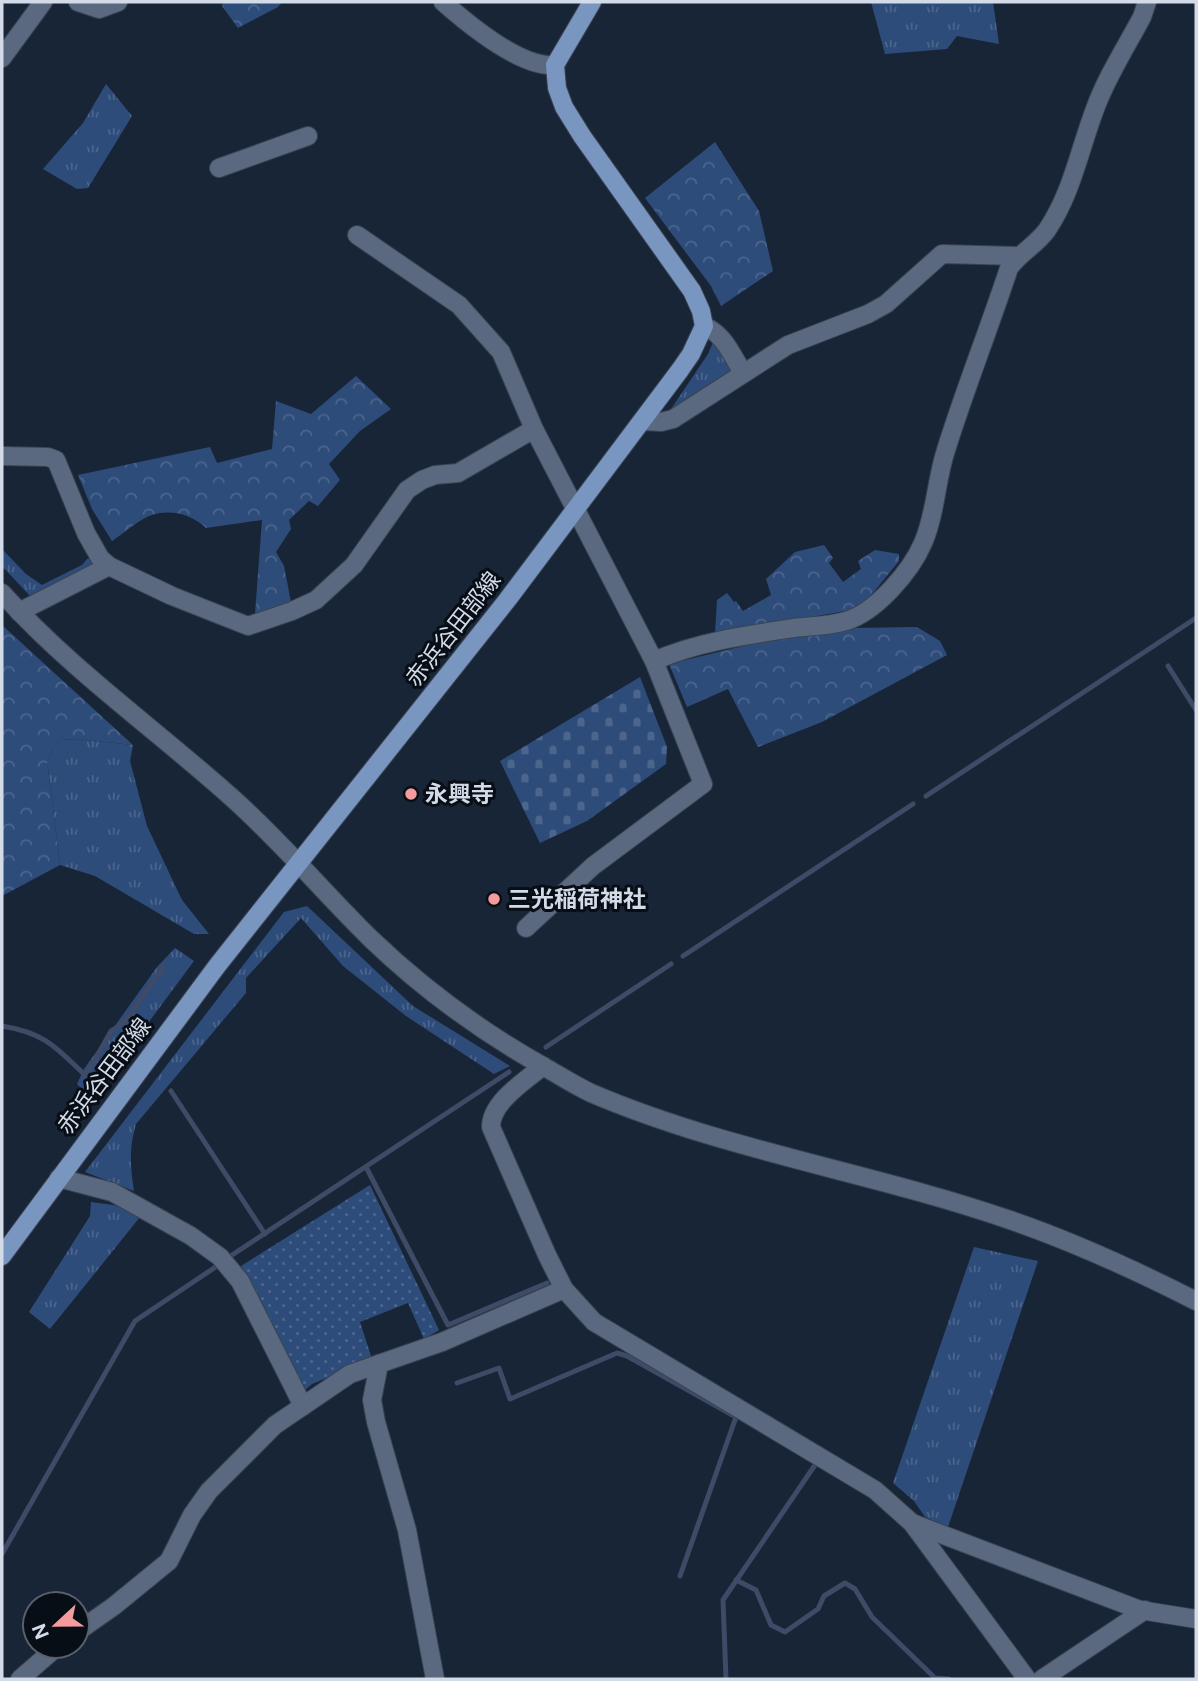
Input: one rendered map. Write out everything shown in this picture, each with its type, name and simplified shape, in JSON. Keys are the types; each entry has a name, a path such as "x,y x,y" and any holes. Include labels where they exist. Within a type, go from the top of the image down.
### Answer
{"main road":[{"path":"592,2 555,65 557,88 564,107 582,136 692,291 704,326"},
{"name":"赤浜谷田部線","path":"2,1256 209,977 375,768 643,421 691,354 704,326"}],"street":[{"path":"2,58 43,2"},
{"path":"78,2 99,9 118,2"},
{"path":"443,2 521,59 544,66 555,65"},
{"path":"654,661 672,653 746,636 849,620 869,609 888,593 923,545 945,452 1009,268 1018,256 1046,232 1068,194 1095,108 1142,18 1147,2"},
{"path":"219,168 308,136"},
{"path":"357,235 459,305 501,352 534,429 654,661 703,784 593,866 526,928"},
{"path":"643,421 661,422 673,419 788,345 868,314 886,304 942,254 1018,256"},
{"path":"704,326 713,329 722,338 743,373"},
{"path":"2,456 48,457 56,460 86,533 100,558 109,566 172,596 248,626 316,600 354,565 407,490 435,475 458,473 534,429"},
{"path":"19,612 109,566"},
{"path":"2,593 76,668 232,797 371,938 431,992 543,1066 586,1090 668,1121 1005,1218 1108,1258 1196,1301"},
{"path":"543,1066 499,1107 491,1117 491,1128 564,1289 594,1322 875,1490 912,1523 1027,1679"},
{"path":"59,1178 112,1192 191,1236 220,1256 240,1281 303,1406"},
{"path":"91,1622 169,1561 192,1515 209,1491 275,1426 303,1406 350,1374 442,1342 564,1289"},
{"path":"379,1364 372,1400 407,1530 435,1679"},
{"path":"912,1523 1146,1611 1196,1619"},
{"path":"1042,1679 1146,1611"},
{"path":"20,1679 42,1660"}],"green space":[{"path":"223,2 282,2 278,7 238,28 222,6"},
{"path":"871,2 993,2 999,44 957,36 947,49 885,54"},
{"path":"106,84 132,116 88,188 77,189 43,169 83,123"},
{"path":"715,142 759,211 773,271 721,306 711,286 645,198"},
{"path":"714,340 736,368 671,409 708,354"},
{"path":"356,376 391,409 360,431 329,464 340,480 318,506 309,501 289,520 291,529 276,552 284,566 291,602 255,614 262,520 206,528 187,516 164,513 144,518 112,541 92,509 78,475 210,447 217,463 272,449 276,401 311,414"},
{"path":"824,545 833,558 829,563 843,582 861,569 858,561 875,550 899,554 899,561 868,599 851,610 715,634 717,600 727,593 743,611 771,595 766,579 795,552"},
{"path":"2,549 26,574 42,585 82,565 87,559 94,559 94,570 31,597 2,566"},
{"path":"2,625 133,745 79,739 59,740 47,760 60,865 2,896"},
{"path":"917,627 940,641 947,655 822,722 758,747 728,689 687,707 669,664 789,635 854,628"},
{"path":"640,677 667,747 666,764 587,821 540,843 500,761"},
{"path":"79,739 133,745 130,761 147,826 182,900 209,934 194,934 95,876 60,865 47,760 59,740"},
{"path":"307,906 413,1006 510,1066 494,1074 406,1016 343,966 301,918 246,978 246,993 136,1124 131,1157 134,1191 85,1172 284,912"},
{"path":"175,948 194,961 91,1100 77,1084 84,1069 157,967"},
{"path":"370,1185 439,1330 424,1339 408,1303 360,1322 372,1359 312,1384 304,1391 241,1266"},
{"path":"91,1202 120,1206 140,1217 50,1329 29,1312 90,1216"},
{"path":"974,1247 1038,1261 948,1527 925,1517 914,1501 893,1483"}],"waterway":[{"path":"926,796 1196,618"},
{"path":"1168,666 1196,710"},
{"path":"683,956 913,804"},
{"path":"546,1047 671,964"},
{"path":"2,1026 40,1037 86,1076 111,1031 125,1022 163,967"},
{"path":"229,1257 509,1072"},
{"path":"171,1091 265,1234"},
{"path":"366,1167 448,1325 547,1283"},
{"path":"2,1554 135,1321 217,1266"},
{"path":"457,1383 499,1368 510,1399 617,1353 736,1417 680,1576"},
{"path":"726,1679 723,1600 815,1465"},
{"path":"736,1580 756,1590 771,1625 785,1632 818,1609 824,1596 845,1583 855,1589 872,1617 935,1678 949,1679"}],"place":[{"name":"永興寺","path":"411,794"},
{"name":"三光稲荷神社","path":"494,899"}]}
